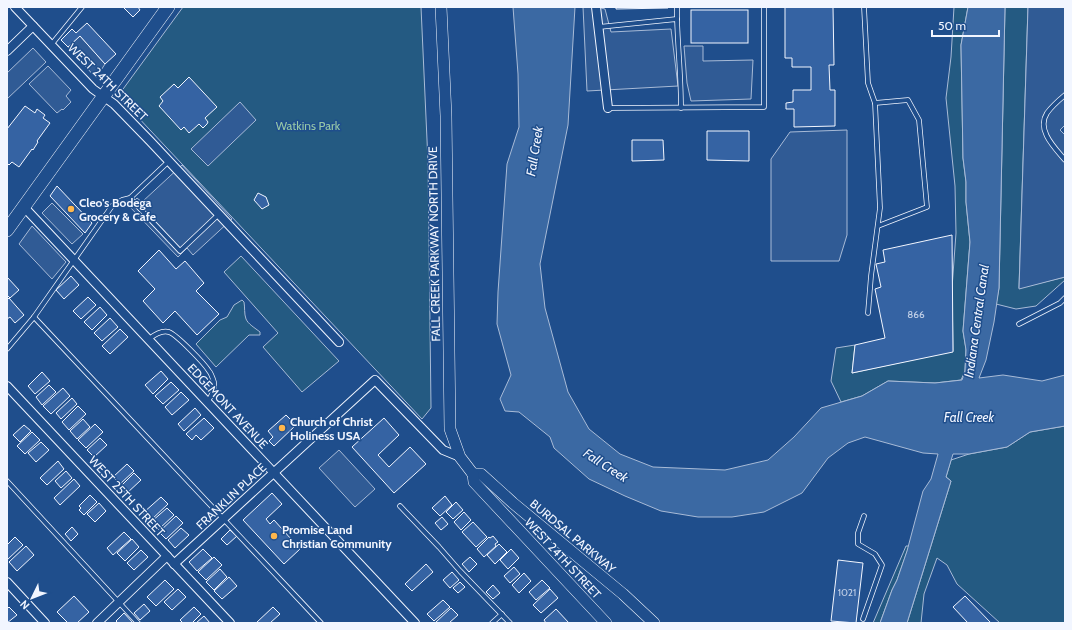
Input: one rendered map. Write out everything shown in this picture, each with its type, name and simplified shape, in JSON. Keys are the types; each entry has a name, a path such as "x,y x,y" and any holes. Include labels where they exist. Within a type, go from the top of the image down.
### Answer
{"main road":[{"path":"7,230 168,7"}],"street":[{"name":"WEST 24TH STREET","path":"15,7 93,89 114,104 150,141 339,342"},
{"name":"FALL CREEK PARKWAY NORTH DRIVE","path":"441,7 446,116 450,429 460,457 473,474"},
{"path":"596,7 608,108"},
{"path":"7,51 33,26"},
{"name":"EDGEMONT AVENUE","path":"24,206 415,623"},
{"name":"FRANKLIN PLACE","path":"174,564 374,380 443,450 460,457"},
{"name":"WEST 25TH STREET","path":"7,386 230,623"},
{"name":"WEST 24TH STREET","path":"473,474 474,482 606,623"},
{"name":"BURDSAL PARKWAY","path":"473,474 481,474 654,623"},
{"path":"97,623 167,556"},
{"path":"7,582 45,623"}],"lane":[{"path":"51,45 82,7"},
{"path":"677,7 678,46 681,74 681,108"},
{"path":"608,108 764,107 764,7"},
{"path":"864,7 868,83 875,103 880,208 871,276 868,313"},
{"path":"599,27 677,19"},
{"path":"1065,95 1046,114 1044,125 1048,139 1065,160"},
{"path":"875,103 908,100 919,120 927,207 878,226"},
{"path":"7,349 34,317 112,206 122,200 130,198 169,161"},
{"path":"130,198 180,251 220,214"},
{"path":"1019,324 1060,303 1065,298"},
{"path":"34,317 321,623"},
{"path":"149,339 164,332 168,332 176,336 210,371 214,383 212,396 207,402"},
{"path":"7,481 138,623"},
{"path":"400,506 510,623"},
{"path":"863,619 882,565 875,554 858,544 858,533 864,516"},
{"path":"492,623 502,614"}],"green space":[{"name":"Watkins Park","path":"183,7 421,7 428,162 431,408 422,419 118,96"},
{"path":"954,7 968,7 961,45 963,158 970,242 963,331 966,349 965,371 961,380 935,383 888,381 862,396 841,402 831,381 836,348 855,345 852,373 953,351 952,288 956,233 955,186 946,98 951,57"},
{"path":"1005,7 1028,7 1019,288 1065,277 1065,280 1036,306 1016,309 996,304 999,288"},
{"path":"241,256 339,361 302,392 263,347 278,333 224,272"},
{"path":"242,300 244,302 247,321 260,332 260,335 249,335 216,367 196,344 220,320 227,317 234,305"},
{"path":"1065,426 1065,623 1000,623 957,584 947,565 937,558 924,594 921,623 907,623 951,481 946,477 951,460 969,454 1007,447 1030,432"},
{"path":"906,546 909,546 880,623 873,623"}],"shaded area":[{"path":"583,7 597,7 605,9 611,32 671,29 678,86 587,91"},
{"path":"1028,7 1065,7 1065,125 1060,130 1065,135 1065,277 1019,289"},
{"path":"80,36 105,64 96,78 68,47"},
{"path":"684,46 703,46 703,61 753,60 751,99 691,101 687,83"},
{"path":"33,48 46,62 7,99 7,73"},
{"path":"48,66 71,90 66,96 71,102 63,110 62,109 57,113 29,84"},
{"path":"240,102 256,120 208,166 191,149"},
{"path":"847,130 847,235 839,261 771,261 771,159 790,132"},
{"path":"182,165 232,219 193,255 187,248 178,257 129,206 137,198 142,202"},
{"path":"52,203 83,234 72,244 42,213"},
{"path":"32,226 66,262 52,279 19,244"},
{"path":"339,450 375,489 355,507 319,468"}],"water":[{"name":"Fall Creek","path":"513,7 575,7 568,125 540,264 545,308 568,392 589,429 620,454 653,467 725,470 768,460 794,437 821,408 862,396 888,381 935,383 962,380 965,371 966,350 963,331 970,242 963,158 961,45 968,7 1005,7 999,288 986,360 979,378 1003,375 1042,381 1065,375 1065,426 1030,432 1007,447 969,454 953,454 946,477 951,481 907,623 880,623 907,551 923,491 931,479 938,454 923,453 865,437 848,443 828,458 802,493 764,512 732,517 698,517 661,511 589,479 554,448 550,437 519,412 505,411 500,399 511,375 497,324 507,164 519,127 518,74"}],"building":[{"path":"123,7 138,7 140,10 133,17"},
{"path":"616,7 668,7 668,8 616,9"},
{"path":"785,7 833,7 834,65 829,65 830,90 835,90 835,126 794,127 794,109 786,109 786,103 793,102 793,90 811,90 811,67 792,67 792,58 785,58"},
{"path":"691,10 748,10 748,43 691,43"},
{"path":"87,23 116,54 105,64 80,36 68,47 61,40 72,29 76,33"},
{"path":"189,77 217,107 205,118 208,122 203,128 199,124 189,133 184,127 181,130 159,106 163,101 160,97 174,84 178,88"},
{"path":"25,106 35,113 37,109 45,115 43,118 50,123 37,141 38,142 33,150 32,149 19,167 12,162 9,165 7,163 7,129"},
{"path":"707,131 749,131 749,161 707,160"},
{"path":"632,140 663,140 664,160 632,161"},
{"name":"Cleo's Bodega Grocery & Cafe","path":"57,186 92,223 85,233 50,196"},
{"path":"258,193 266,197 269,205 262,209 254,200"},
{"path":"952,235 953,352 852,373 855,345 885,338 875,289 881,287 876,264 885,262 883,250"},
{"path":"159,250 176,269 185,261 204,283 196,291 219,314 197,335 175,311 163,323 143,301 155,289 138,271"},
{"path":"71,276 79,285 64,299 56,290"},
{"path":"7,277 19,290 10,298 7,295"},
{"path":"88,297 96,305 81,319 73,311"},
{"path":"9,298 24,315 15,323 10,317 7,319 7,300"},
{"path":"100,307 107,315 92,330 84,322"},
{"path":"110,318 118,327 102,341 94,333"},
{"path":"120,329 128,337 110,354 102,346"},
{"path":"161,371 168,379 153,394 145,385"},
{"path":"42,372 50,381 35,394 28,386"},
{"path":"171,382 179,390 163,404 155,396"},
{"path":"49,385 56,392 42,405 36,397"},
{"path":"63,388 70,396 51,414 43,406"},
{"path":"181,392 189,400 172,415 165,407"},
{"path":"72,398 77,404 61,419 56,413"},
{"path":"78,406 86,414 69,430 62,422"},
{"path":"195,408 201,415 184,431 178,424"},
{"name":"Church of Christ Holiness USA","path":"286,415 296,425 274,446 269,441 273,437 268,431"},
{"path":"204,418 214,428 201,440 196,435 192,440 186,434"},
{"path":"384,418 399,435 378,455 389,467 410,447 426,464 394,493 352,447"},
{"path":"83,419 90,427 77,439 70,431"},
{"path":"95,424 103,432 86,448 78,440"},
{"path":"24,425 31,431 20,442 13,435"},
{"path":"32,432 40,440 25,454 17,446"},
{"path":"100,438 107,445 94,457 87,450"},
{"path":"41,442 49,450 36,462 28,453"},
{"path":"58,461 64,469 47,485 40,478"},
{"path":"127,464 134,471 120,484 113,477"},
{"path":"66,471 72,478 61,488 55,481"},
{"path":"134,473 141,480 126,494 120,487"},
{"path":"74,479 80,486 60,505 54,498"},
{"name":"Promise Land Christian Community","path":"272,493 282,504 266,519 270,524 274,520 300,549 284,564 243,520"},
{"path":"90,495 97,502 84,515 79,510 81,508 79,506"},
{"path":"445,496 452,505 440,516 432,508"},
{"path":"161,497 168,504 150,521 143,513"},
{"path":"456,502 463,510 453,519 446,512"},
{"path":"99,503 106,511 95,522 87,514"},
{"path":"167,508 174,515 158,530 151,522"},
{"path":"464,512 471,520 461,530 454,522"},
{"path":"176,516 183,523 166,539 159,532"},
{"path":"442,517 448,524 441,530 435,523"},
{"path":"473,522 487,537 476,547 462,532"},
{"path":"72,527 78,534 71,541 65,534"},
{"path":"181,528 189,535 175,548 168,540"},
{"path":"230,530 237,536 227,545 221,539"},
{"path":"124,532 131,539 113,555 107,548"},
{"path":"493,536 498,542 495,544 496,546 484,557 477,549 489,537 490,538"},
{"path":"15,537 23,545 7,560 7,545"},
{"path":"132,539 139,547 125,561 117,553"},
{"path":"499,544 507,552 495,564 487,555"},
{"path":"26,546 34,555 17,571 9,562"},
{"path":"203,549 212,558 197,571 189,562"},
{"path":"511,549 519,558 508,569 500,560"},
{"path":"141,550 148,557 134,570 127,563"},
{"path":"214,557 222,565 206,580 198,572"},
{"path":"470,557 477,564 469,572 462,564"},
{"path":"838,560 863,563 856,623 831,621"},
{"path":"426,564 433,572 412,591 405,584"},
{"path":"514,567 520,574 510,583 504,576"},
{"path":"220,569 227,577 214,590 206,582"},
{"path":"452,572 459,580 450,588 443,580"},
{"path":"524,573 531,581 519,593 512,585"},
{"path":"229,577 237,586 222,599 214,591"},
{"path":"165,580 174,589 156,606 147,597"},
{"path":"542,580 550,588 536,600 529,592"},
{"path":"460,582 465,587 458,593 453,588"},
{"path":"493,585 500,593 493,599 486,592"},
{"path":"178,589 186,597 172,610 164,602"},
{"path":"550,589 558,598 541,613 533,605"},
{"path":"74,596 89,612 77,623 68,623 57,612"},
{"path":"965,596 991,623 968,623 953,607"},
{"path":"443,600 450,607 434,621 427,614"},
{"path":"144,604 150,611 140,620 134,613"},
{"path":"9,607 17,615 7,623 7,609"},
{"path":"194,607 201,614 192,623 183,623 180,620"},
{"path":"273,607 280,614 270,623 256,623"},
{"path":"451,608 458,615 449,623 435,623"},
{"path":"556,609 569,623 546,623 544,620"},
{"path":"124,613 133,623 118,623 116,621"},
{"path":"204,616 210,623 196,623"}],"place":[{"name":"Cleo's Bodega Grocery & Cafe","path":"71,209"},
{"name":"Church of Christ Holiness USA","path":"282,428"},
{"name":"Promise Land Christian Community","path":"274,536"}],"water label":[{"name":"Indiana Central Canal","path":"976,321"}]}
